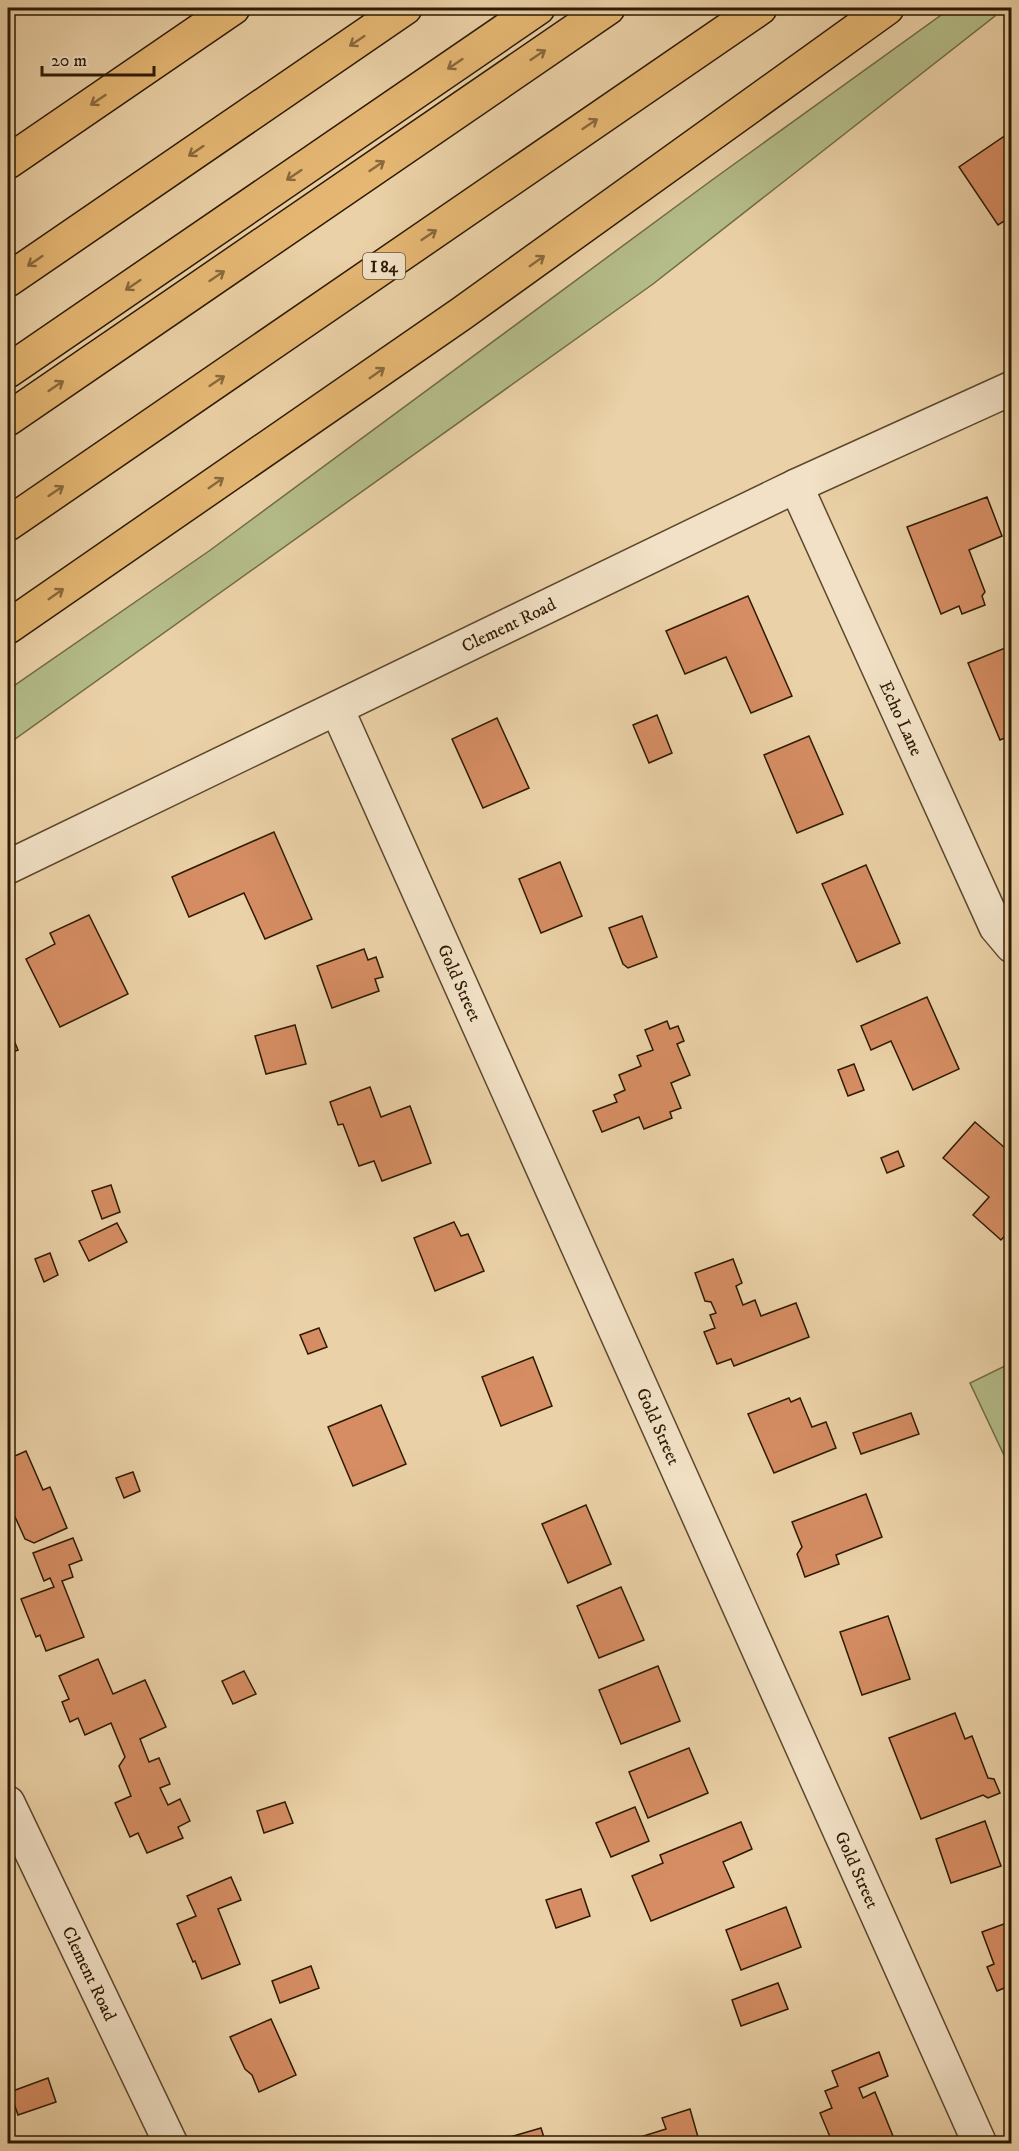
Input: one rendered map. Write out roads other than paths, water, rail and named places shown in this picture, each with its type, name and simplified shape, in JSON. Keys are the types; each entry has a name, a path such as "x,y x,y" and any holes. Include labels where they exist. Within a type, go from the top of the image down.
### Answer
{"highway":[{"path":"8,162 232,8"},
{"path":"8,280 405,8"},
{"path":"8,371 538,8"},
{"path":"8,419 608,8"},
{"name":"I 84","path":"8,524 760,8"},
{"path":"8,627 461,314 887,8"}],"street":[{"name":"Clement Road","path":"8,867 796,486 1011,388"},
{"name":"Echo Lane","path":"796,486 996,927 1011,946"},
{"name":"Gold Street","path":"337,709 980,2144"},
{"name":"Clement Road","path":"8,1803 171,2144"}]}
